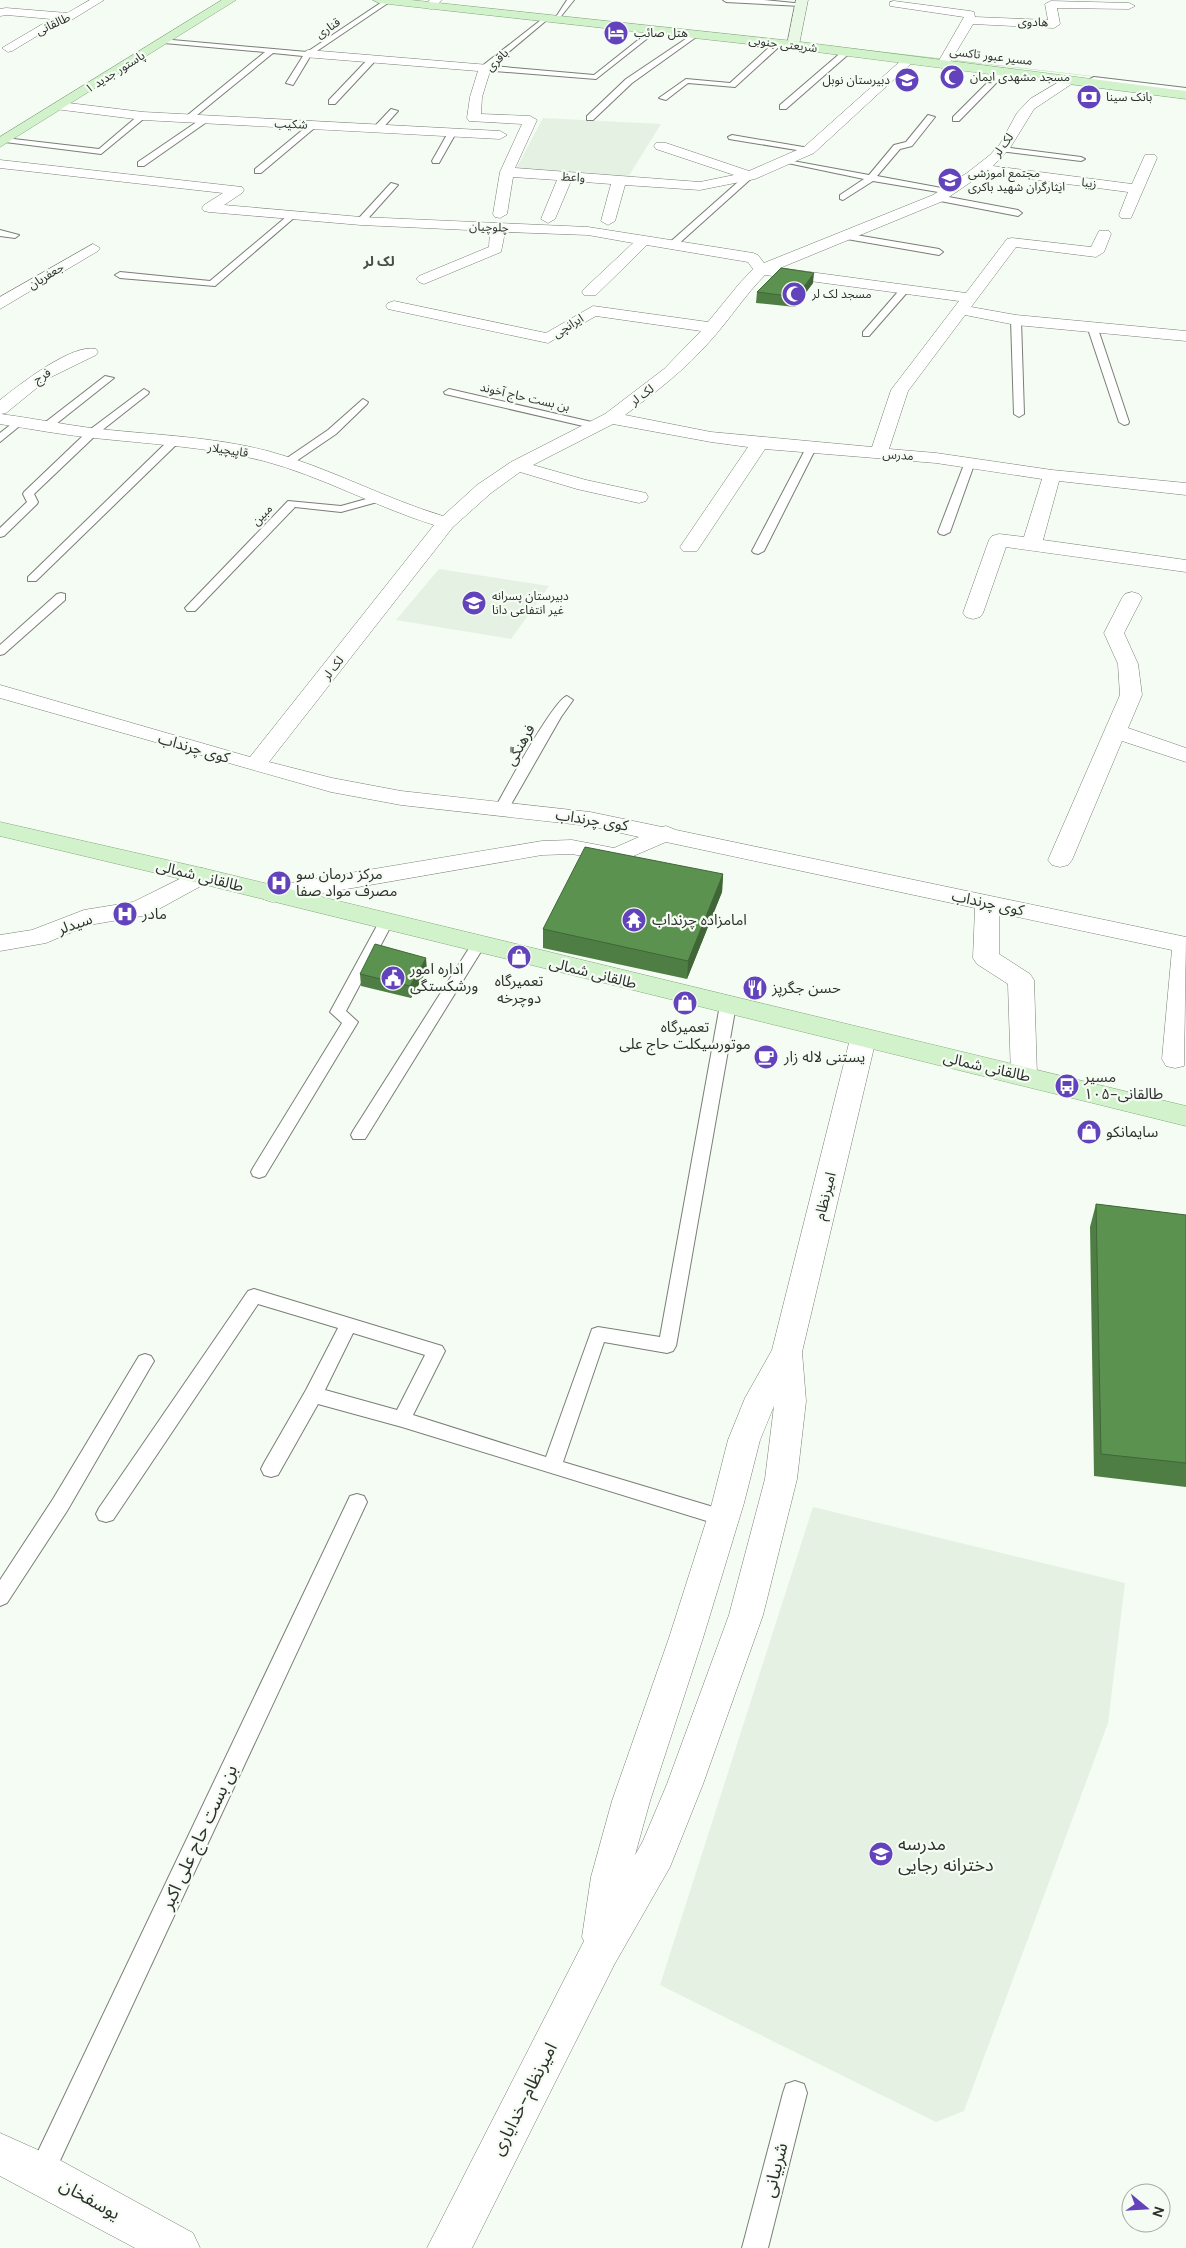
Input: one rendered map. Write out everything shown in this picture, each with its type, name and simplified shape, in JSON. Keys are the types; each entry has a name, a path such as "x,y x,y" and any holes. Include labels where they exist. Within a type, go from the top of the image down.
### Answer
{"main road":[{"name":"پاستور جدید ۱","path":"2,142 230,0"},
{"name":"شریعتی جنوبی","path":"384,0 433,3 551,19 793,45 1186,95"},
{"path":"793,45 801,2"},
{"name":"طالقانی شمالی","path":"0,829 202,876 863,1039 1186,1116"}],"street":[{"name":"طالقانی","path":"8,48 52,22 69,17 98,0"},
{"path":"894,4 970,14 969,20 944,63"},
{"name":"هادوی","path":"969,20 1054,24 1051,4 1129,6"},
{"path":"0,13 6,11 69,17"},
{"path":"308,54 485,68"},
{"name":"واعظ","path":"507,172 700,186 750,176 809,150 909,60"},
{"name":"باقری","path":"485,68 476,97 474,118 530,120 522,137"},
{"name":"لک لر","path":"255,766 446,522 484,489 517,466 603,422 670,374 713,328 744,288 761,270 943,195 982,169 1003,149 1026,111 1048,92 1069,80"},
{"name":"شکیب","path":"60,106 143,116 522,137"},
{"path":"424,279 496,249 507,172 522,137"},
{"path":"662,146 750,176"},
{"path":"1126,215 1150,158"},
{"name":"چلوچیان","path":"0,164 237,190 209,208 360,221 499,220 588,231 753,258 761,270"},
{"name":"زیبا","path":"982,169 1136,189"},
{"path":"548,219 566,176"},
{"path":"608,221 619,180"},
{"path":"879,453 900,390 1012,242 1096,252 1104,234"},
{"path":"590,292 644,240"},
{"name":"جعفریان","path":"0,304 93,248"},
{"path":"761,270 906,288 1016,320 1186,336"},
{"name":"ایرانچی","path":"394,306 548,338 592,311 713,328"},
{"name":"فرج","path":"0,409 43,374 90,352"},
{"name":"قاپیچیلار","path":"0,419 92,433 130,435 174,441 262,455 288,462 377,499 446,522"},
{"name":"مدرس","path":"603,422 760,443 970,462 1052,475 1186,489"},
{"path":"690,547 760,443"},
{"path":"517,466 583,485 639,497"},
{"path":"1032,544 1052,475"},
{"path":"973,613 999,540 1186,566"},
{"path":"1060,860 1132,695 1128,664 1114,633 1132,598"},
{"name":"کوی چرنداب","path":"0,691 255,766 331,785 401,798 590,819 666,833 1186,945"},
{"path":"1115,731 1186,755"},
{"path":"272,894 542,848 572,847 617,856 666,833"},
{"name":"سیدلر","path":"0,942 37,937 84,918 139,909 202,876"},
{"path":"987,903 986,958 1020,980 1024,1076"},
{"path":"1175,1060 1186,945"},
{"name":"امیرنظام","path":"788,1352 863,1039"},
{"path":"600,1951 610,1877 631,1801 686,1638 723,1518 744,1440 761,1398 788,1352"},
{"name":"امیرنظام-خدایاری","path":"449,2248 600,1951 657,1854 685,1784 746,1615 781,1479 790,1401 788,1352"},
{"name":"یوسفخان","path":"0,2154 41,2172 178,2248"}],"lane":[{"name":"قناری","path":"290,83 308,54 384,0"},
{"name":"باقری","path":"485,68 551,19 571,0"},
{"path":"720,8 725,0 801,2"},
{"path":"485,68 596,77 654,30"},
{"path":"590,118 629,81 695,34"},
{"path":"164,41 308,54"},
{"path":"663,98 686,81 732,85 778,44"},
{"name":"مسیر عبور تاکسی","path":"793,45 1186,90"},
{"path":"188,118 270,52"},
{"path":"783,107 847,52"},
{"path":"332,102 373,60"},
{"path":"956,119 1003,72"},
{"path":"377,129 394,111"},
{"path":"2,142 100,152 143,116"},
{"path":"843,196 871,178 897,147 909,144 931,117"},
{"path":"141,164 207,119"},
{"path":"258,171 314,125"},
{"path":"436,161 452,133"},
{"path":"732,137 809,150"},
{"path":"1003,149 1081,158"},
{"path":"782,161 871,178 1018,213"},
{"path":"672,245 750,176"},
{"path":"360,221 394,185"},
{"path":"120,275 212,284 292,215"},
{"path":"0,233 15,235"},
{"path":"844,236 940,252"},
{"path":"866,334 906,288"},
{"path":"1016,320 1019,414"},
{"path":"1094,328 1124,422"},
{"path":"47,426 109,378"},
{"path":"0,534 33,502 28,494 92,433 144,392"},
{"name":"بن بست حاج آخوند","path":"449,392 603,422"},
{"path":"288,462 332,432 363,402"},
{"path":"0,439 18,422"},
{"path":"32,579 174,441"},
{"path":"758,551 811,448"},
{"path":"944,532 970,462"},
{"name":"مبین","path":"190,608 292,503 341,509 377,499"},
{"path":"0,652 61,597"},
{"name":"فرهنگی","path":"502,808 555,716 567,700"},
{"path":"259,1172 350,1022 338,1012 386,922"},
{"path":"358,1134 478,945"},
{"path":"552,1467 598,1334 667,1346 728,1005"},
{"path":"106,1514 254,1296 436,1351 402,1418"},
{"path":"271,1469 313,1395 349,1324"},
{"path":"0,1597 60,1505 145,1361"},
{"path":"313,1395 402,1418 552,1467 723,1518"},
{"name":"بن بست حاج علی اکبر","path":"41,2172 357,1502"},
{"name":"شربیانی","path":"755,2248 794,2093"}],"shaded area":[{"path":"543,118 661,124 628,177 516,169"},
{"name":"دبیرستان پسرانه غیر انتفاعی دانا","path":"439,569 549,586 511,639 396,620"},
{"name":"مدرسه دخترانه رجایی","path":"813,1507 1125,1583 1108,1723 964,2111 936,2122 660,1985"}],"green space":[{"path":"825,45 1186,87 824,46"}],"building":[{"path":"781,268 814,273 796,297 757,292"},
{"name":"امامزاده چرنداب","path":"585,847 723,874 688,961 543,929"},
{"path":"375,944 426,958 410,986 360,974"},
{"path":"1096,1204 1186,1215 1186,1463 1101,1454"}],"place":[{"name":"هتل صائب","path":"616,33"},
{"name":"مسجد مشهدی ایمان","path":"952,77"},
{"name":"دبیرستان نوبل","path":"907,80"},
{"name":"بانک سینا","path":"1089,97"},
{"name":"مجتمع آموزشی ایثارگران شهید باکری","path":"950,180"},
{"name":"مسجد لک لر","path":"794,294"},
{"name":"دبیرستان پسرانه غیر انتفاعی دانا","path":"474,603"},
{"name":"مرکز درمان سو مصرف مواد صفا","path":"279,883"},
{"name":"مادر","path":"125,914"},
{"name":"امامزاده چرنداب","path":"634,920"},
{"name":"تعمیرگاه دوچرخه","path":"519,957"},
{"name":"اداره امور ورشکستگی","path":"393,978"},
{"name":"حسن جگرپز","path":"755,988"},
{"name":"تعمیرگاه موتورسیکلت حاج علی","path":"685,1003"},
{"name":"یستنی لاله زار","path":"766,1057"},
{"name":"مسیر ۱۰۵-طالقانی","path":"1067,1086"},
{"name":"سایمانکو","path":"1089,1132"},
{"name":"مدرسه دخترانه رجایی","path":"881,1854"}],"district":[{"name":"لک لر","path":"379,261"}]}
